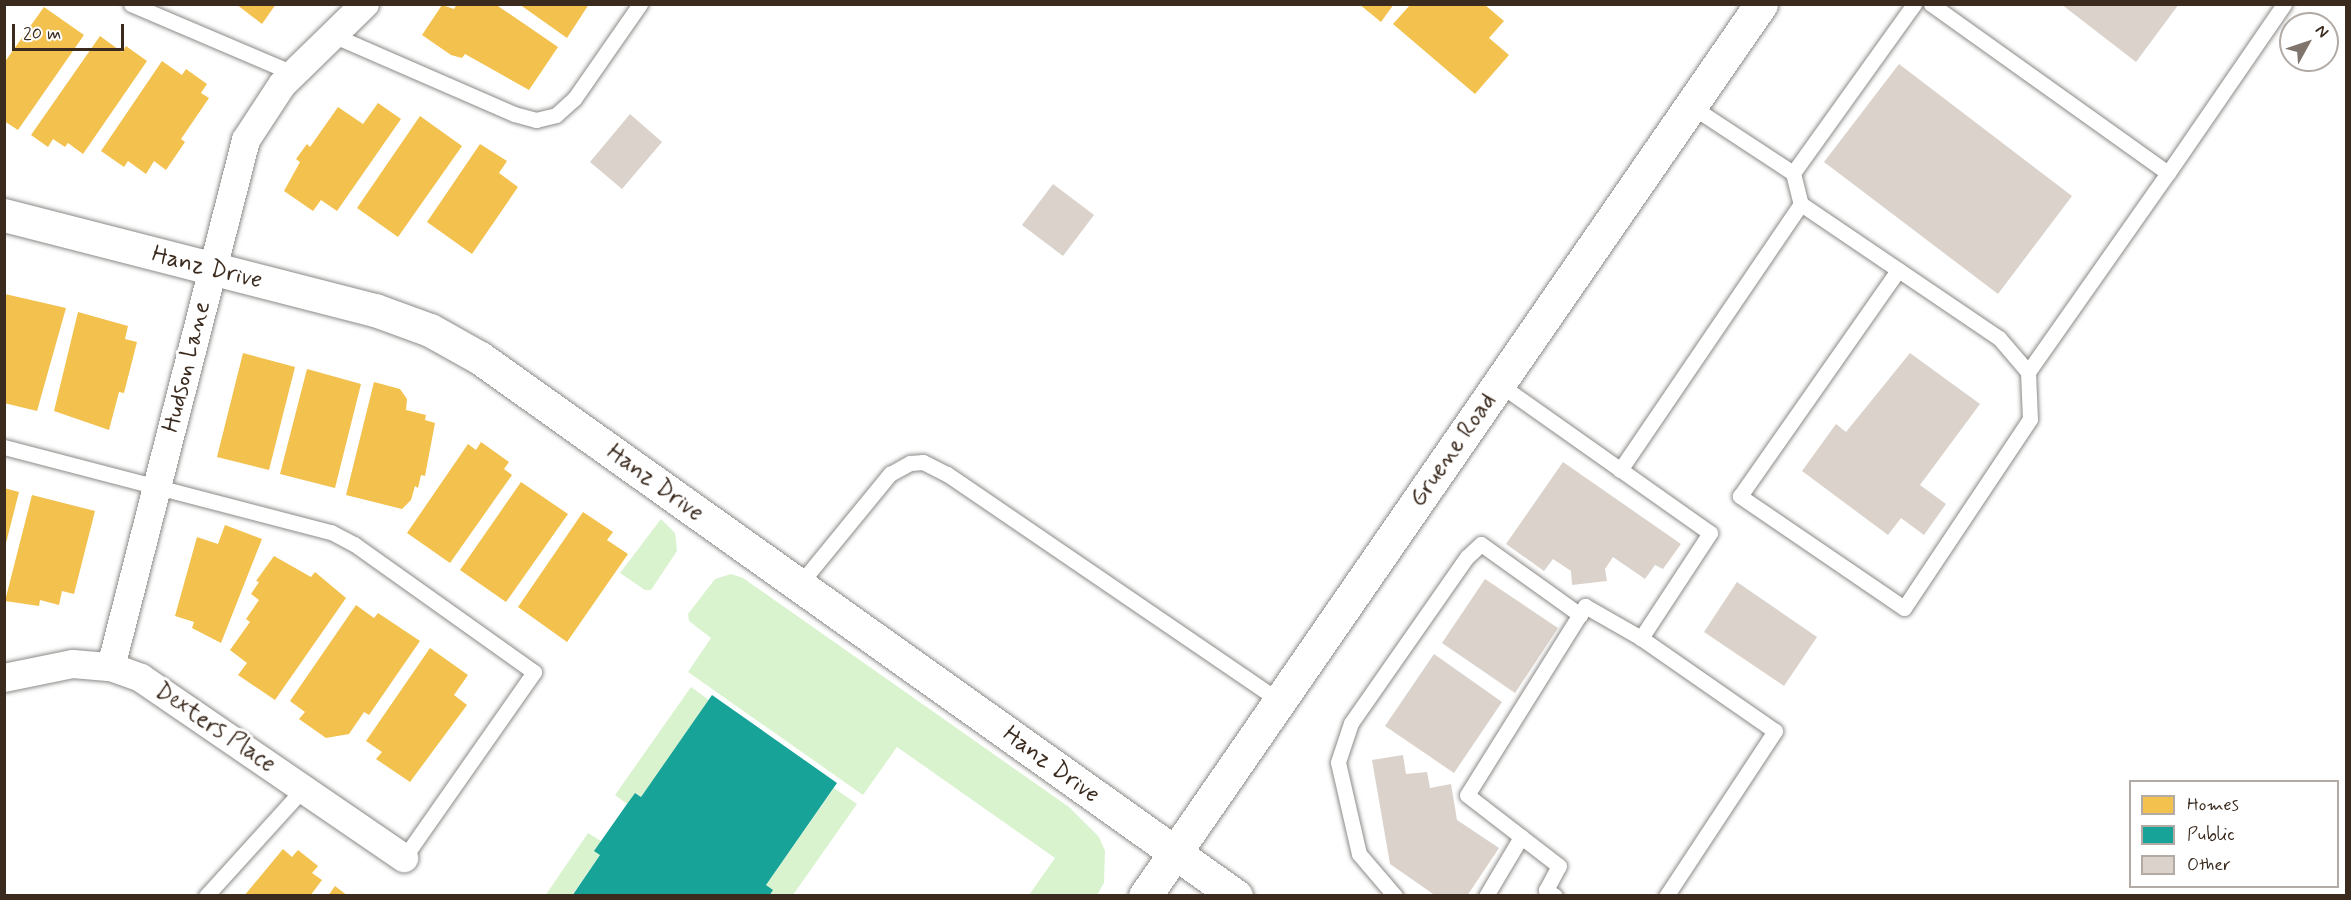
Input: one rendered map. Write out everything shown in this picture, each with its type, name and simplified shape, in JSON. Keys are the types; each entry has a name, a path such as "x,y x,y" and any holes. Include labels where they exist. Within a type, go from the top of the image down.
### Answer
{"street":[{"name":"Hudson Lane","path":"111,667 211,269 246,140 271,98 293,73 335,36 365,4"},
{"name":"Gruene Road","path":"1145,896 1761,4"},
{"name":"Hanz Drive","path":"4,215 375,310 430,330 480,358 1236,896"},
{"name":"Dexters Place","path":"4,678 73,664 111,667 157,687 404,858"}],"lane":[{"path":"131,4 293,73"},
{"path":"335,36 514,114 536,120 556,115 574,99 640,4"},
{"path":"1793,173 1914,4"},
{"path":"1931,4 2168,173"},
{"path":"1898,270 1740,496 1904,608 2030,419 2028,372 2284,4"},
{"path":"1691,106 1793,173 1801,204 1999,338 2028,372"},
{"path":"1620,470 1801,204"},
{"path":"1499,384 1710,533 1641,638"},
{"path":"4,447 331,532 354,544 534,672 404,858"},
{"path":"799,585 890,474 910,463 922,462 947,474 1280,701"},
{"path":"1395,896 1359,854 1338,762 1351,723 1467,557 1481,544 1580,615"},
{"path":"1555,896 1546,890 1559,866 1467,795 1586,606 1641,638 1775,731 1666,896"},
{"path":"206,896 304,788"},
{"path":"1486,896 1521,837"}],"green space":[{"path":"661,519 675,533 677,551 651,590 645,590 620,573"},
{"path":"731,574 743,578 1069,807 1099,837 1105,851 1104,883 1097,895 1029,895 1055,858 897,747 863,795 688,672 711,638 689,621 688,614 715,579"},
{"path":"691,687 709,700 641,797 635,793 627,804 615,795"},
{"path":"834,788 857,804 793,895 769,895 772,890 766,885"},
{"path":"588,833 601,841 600,855 572,895 545,896"}],"building: Homes":[{"path":"236,4 276,4 262,24"},
{"path":"457,4 495,4 558,47 529,90 465,54 462,58 451,55 422,35 442,5 454,9"},
{"path":"519,4 589,4 567,38"},
{"path":"1359,4 1394,4 1381,22"},
{"path":"1410,5 1485,5 1504,21 1489,38 1509,55 1475,94 1393,24"},
{"path":"44,7 84,35 18,130 4,121 4,63"},
{"path":"100,36 122,52 126,46 147,61 83,154 68,143 65,147 53,139 48,147 31,135"},
{"path":"162,61 182,75 186,69 207,84 201,93 209,98 181,139 185,142 166,170 154,161 146,174 128,161 124,167 101,151"},
{"path":"378,103 401,119 337,211 321,200 313,211 284,191 300,162 296,159 307,144 310,147 338,107 363,124"},
{"path":"420,116 462,146 398,237 357,208"},
{"path":"480,144 507,161 499,173 518,187 472,254 427,222"},
{"path":"5,294 66,308 37,411 4,403"},
{"path":"78,312 128,326 125,339 137,342 124,393 119,392 109,430 54,411"},
{"path":"243,353 295,367 269,470 217,457"},
{"path":"307,369 361,384 335,488 280,474"},
{"path":"374,382 400,389 407,399 406,410 426,415 425,420 435,423 425,476 421,475 418,488 415,486 411,500 402,509 346,495"},
{"path":"481,442 509,462 504,469 512,475 450,563 407,533 468,444 476,450"},
{"path":"521,482 568,514 506,602 460,570"},
{"path":"4,488 19,492 5,547 4,547"},
{"path":"32,495 95,511 74,594 62,591 59,605 40,600 39,606 5,601"},
{"path":"583,512 613,532 607,540 628,554 567,642 518,607"},
{"path":"225,525 262,539 221,643 192,628 194,622 175,616 197,537 218,544"},
{"path":"274,556 311,577 315,572 346,598 275,700 238,675 247,663 230,650 250,622 246,619 259,600 251,594 259,582 256,581"},
{"path":"356,605 374,618 378,613 420,641 369,715 364,712 349,734 326,738 299,719 305,712 290,701"},
{"path":"430,648 468,675 454,695 467,705 410,782 376,759 382,752 366,741"},
{"path":"283,849 292,857 298,850 318,866 312,873 322,880 310,896 244,896"},
{"path":"335,886 348,896 328,896"}],"building: Public":[{"path":"712,695 837,783 766,885 773,890 769,896 572,896 600,855 594,851 635,793 641,797"}],"building: Other":[{"path":"2061,4 2179,4 2136,62"},
{"path":"1899,64 2072,196 1998,294 1824,162"},
{"path":"630,114 662,142 622,189 590,162"},
{"path":"1053,184 1094,215 1063,256 1022,225"},
{"path":"1910,353 1980,404 1920,485 1946,504 1924,535 1901,518 1888,535 1802,471 1836,424 1846,432"},
{"path":"1563,462 1681,544 1663,569 1655,565 1645,579 1613,557 1605,569 1607,581 1572,585 1571,571 1553,559 1544,571 1506,544"},
{"path":"1485,579 1558,628 1515,693 1442,643"},
{"path":"1737,582 1817,637 1784,686 1704,632"},
{"path":"1434,654 1502,702 1454,773 1385,726"},
{"path":"1403,755 1406,774 1427,772 1430,788 1451,784 1457,820 1499,848 1467,896 1436,896 1390,864 1372,760"}]}
